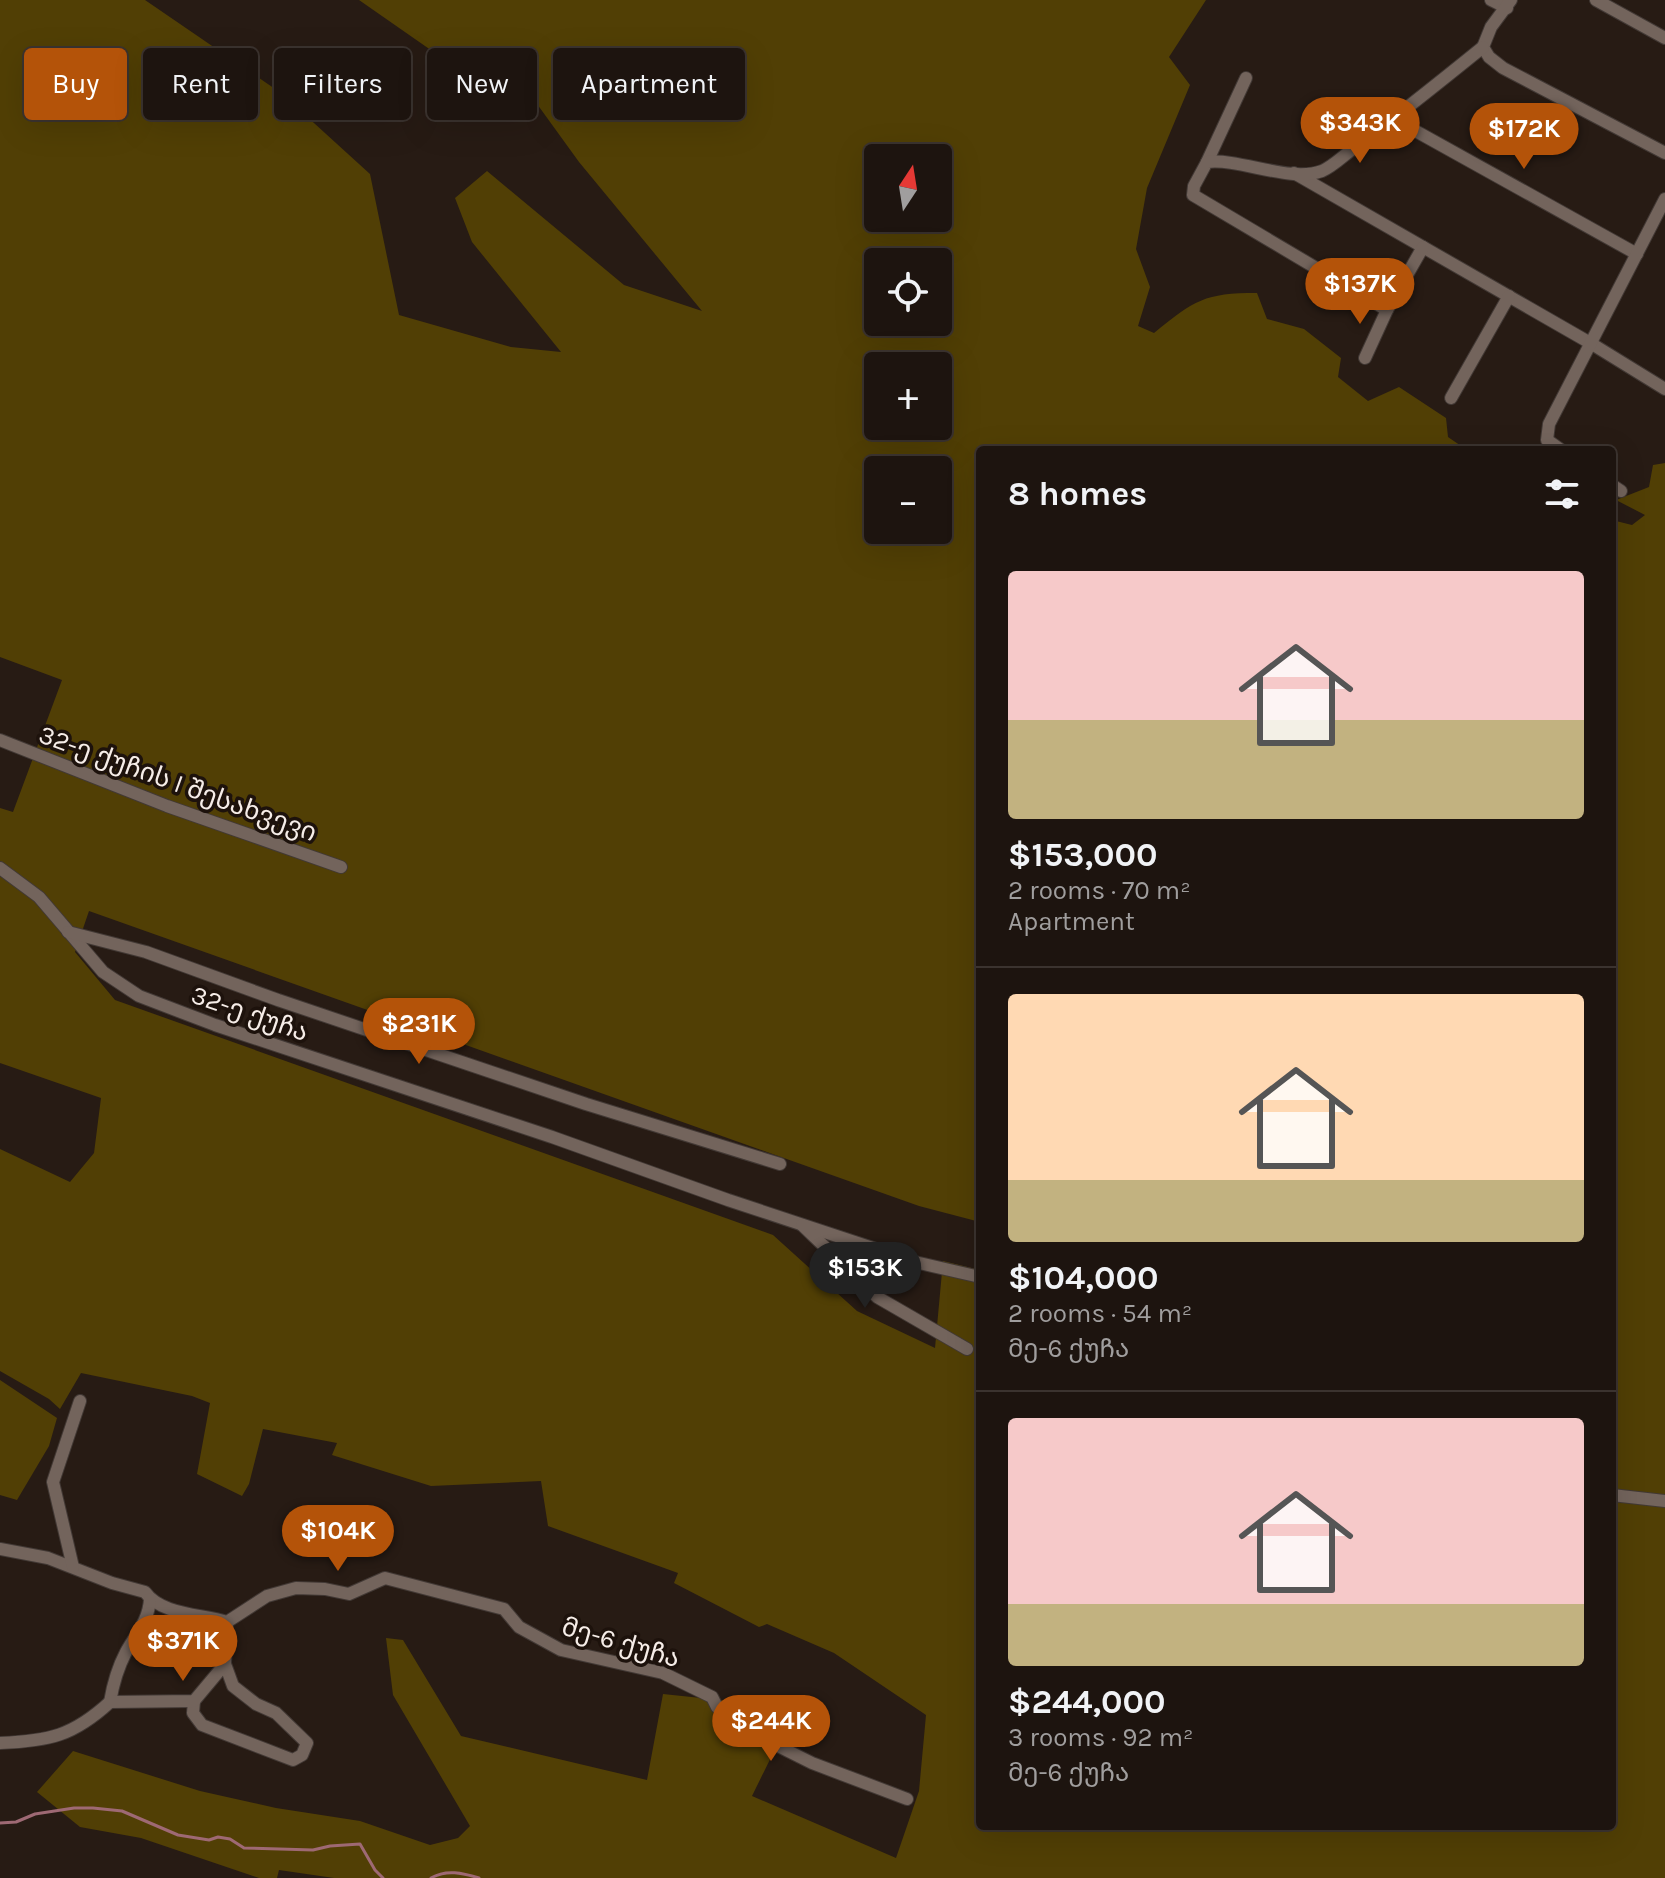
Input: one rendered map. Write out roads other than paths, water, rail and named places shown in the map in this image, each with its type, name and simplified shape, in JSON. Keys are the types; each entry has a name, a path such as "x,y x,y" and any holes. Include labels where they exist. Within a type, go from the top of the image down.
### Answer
{"street":[{"path":"1207,162 1221,160 1261,170 1294,173 1321,171 1394,119 1483,47 1491,27 1509,4 1491,0"},
{"path":"1596,0 1665,38"},
{"path":"1483,47 1489,57 1503,68 1665,153"},
{"path":"1246,78 1194,186 1193,195 1387,310"},
{"path":"1394,119 1637,254"},
{"path":"1294,173 1665,389"},
{"path":"1555,446 1547,440 1549,424 1637,254 1661,216 1665,199"},
{"path":"1365,358 1387,310 1423,247"},
{"path":"1451,398 1509,296"},
{"name":"32-ე ქუჩის I შესახვევი","path":"0,740 167,806 341,867"},
{"name":"32-ე ქუჩა","path":"0,868 39,897 103,972 139,996 215,1025 552,1137 728,1200 915,1262 976,1276"},
{"path":"68,932 146,952 586,1104 780,1164"},
{"path":"799,1223 877,1297 967,1349"},
{"path":"73,1567 53,1482 80,1401"},
{"path":"1616,1495 1665,1501"},
{"path":"0,1549 48,1558 112,1583 145,1592 150,1599 176,1611 227,1622 225,1664 233,1686 256,1704 276,1713 307,1743 302,1755 293,1760 226,1737 202,1725 193,1713 194,1701 225,1664"},
{"name":"მე-6 ქუჩა","path":"227,1622 267,1596 296,1588 349,1594 385,1578 504,1609 519,1627 561,1650 663,1673 712,1697 717,1707 766,1740 812,1763 907,1799"},
{"path":"0,1743 53,1737 91,1720 110,1702 113,1679 149,1614 150,1599"},
{"path":"110,1702 194,1701"}],"waterway":[{"path":"0,1823 16,1822 35,1814 93,1808 122,1811 178,1835 209,1840 218,1837 230,1839 244,1848 313,1850 360,1844 383,1878"},
{"path":"431,1878 449,1873 479,1878"}]}
